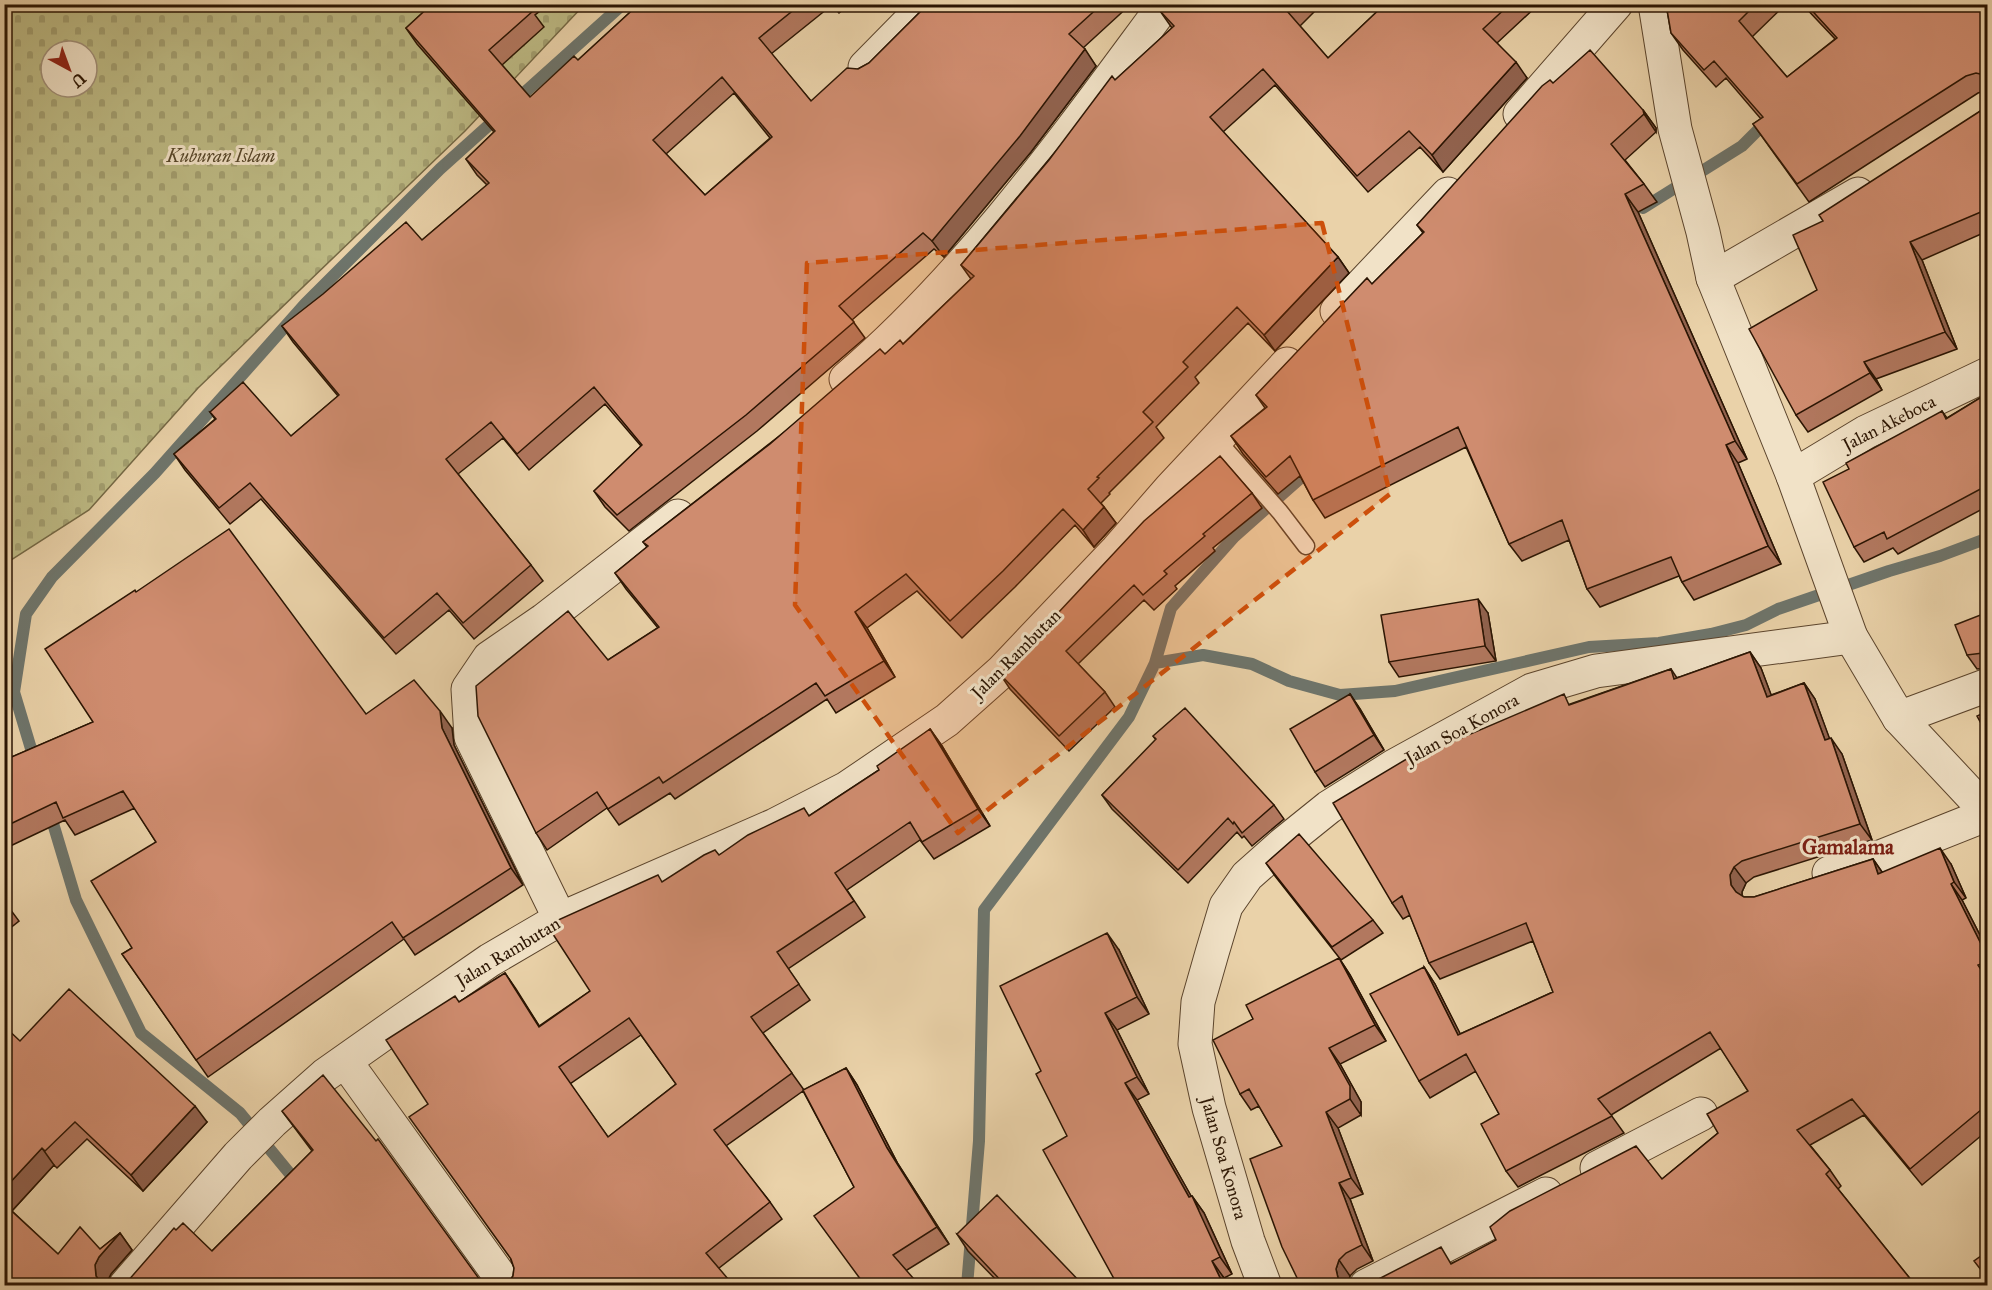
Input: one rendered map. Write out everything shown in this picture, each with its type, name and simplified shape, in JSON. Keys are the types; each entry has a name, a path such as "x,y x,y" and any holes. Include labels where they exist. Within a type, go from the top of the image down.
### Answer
{"street":[{"path":"865,68 927,4"},
{"path":"827,396 878,352 945,285 1046,164 1165,4"},
{"path":"1497,139 1616,4"},
{"path":"1655,4 1675,129 1713,278 1793,477 1851,637 1899,718 1988,813 1880,857 1804,881"},
{"name":"Jalan Rambutan","path":"125,1286 238,1156 272,1122 325,1075 490,960 561,919 776,825 847,788 947,720 1002,671 1465,175"},
{"path":"1713,278 1827,213 1884,177"},
{"name":"Jalan Akeboca","path":"1793,477 1866,432 1988,374"},
{"path":"561,919 471,737 468,689 489,658 544,620 703,497"},
{"name":"Jalan Soa Konora","path":"1265,1286 1248,1241 1209,1108 1195,1044 1198,1002 1226,906 1247,876 1329,807 1394,766 1532,690 1596,671 1851,637"},
{"path":"1899,718 1988,685"},
{"path":"345,1061 507,1286"},
{"path":"1366,1286 1701,1114"}],"lane":[{"path":"1217,441 1267,496 1306,546"}],"highlighted area":[{"path":"1322,223 1390,494 958,833 795,605 807,263"}],"green space":[{"name":"Kuburan Islam","path":"5,5 584,5 465,131 198,388 89,510 5,564"}],"building":[{"path":"432,4 527,4 533,11 489,50 530,97 574,56 578,60 639,4 801,4 759,38 811,101 847,68 858,69 869,63 928,4 1102,4 1069,34 1085,49 1020,136 932,241 923,233 839,306 854,322 746,415 617,515 594,491 642,445 594,387 517,454 491,422 446,459 531,565 463,623 437,593 384,638 250,483 219,508 174,454 216,419 210,412 243,382 291,436 339,395 282,326 323,294 406,222 422,240 489,183 466,159 495,131 406,28","holes":["722,77 772,137 705,195 653,140"]},
{"path":"1164,4 1294,4 1287,11 1328,58 1385,4 1510,4 1483,29 1516,62 1432,155 1409,131 1357,176 1263,69 1210,117 1338,257 1264,335 1237,307 1183,362 1188,367 1143,412 1153,422 1097,477 1099,478 1088,489 1104,507 1083,530 1063,509 950,621 906,574 855,612 884,661 825,696 816,683 663,783 659,777 608,809 597,792 536,833 478,716 476,686 568,611 608,660 659,627 615,573 648,546 643,542 770,444 880,349 885,354 900,340 903,344 974,276 961,265 1049,160 1112,76 1115,80 1174,26 1160,11"},
{"path":"1666,4 1756,4 1739,21 1787,77 1837,38 1806,4 1988,4 1988,78 1976,73 1966,76 1797,184 1753,124 1763,117 1714,61 1704,70 1671,33"},
{"path":"1590,50 1643,110 1644,114 1611,144 1644,184 1625,194 1735,441 1726,445 1768,546 1682,582 1671,557 1587,589 1562,520 1509,544 1458,427 1313,500 1290,456 1266,477 1231,436 1267,407 1256,395 1367,278 1372,284 1424,232 1417,225 1542,86 1550,80 1553,83"},
{"path":"1988,106 1988,209 1910,242 1945,332 1864,362 1870,373 1796,415 1749,329 1817,290 1793,235 1823,221 1819,215"},
{"path":"1988,393 1988,485 1887,539 1884,532 1854,547 1823,482 1849,469 1846,463 1942,411 1946,419"},
{"path":"1220,456 1252,493 1203,534 1205,536 1164,571 1167,574 1143,595 1134,585 1066,651 1105,692 1059,736 1000,674 1046,632 1043,629 1144,521"},
{"path":"229,529 366,714 414,680 440,711 442,728 511,868 403,938 392,922 196,1060 122,954 132,948 91,881 156,842 123,791 63,818 56,802 4,827 4,751 7,759 93,722 45,649 135,590 136,592"},
{"path":"1478,599 1485,646 1389,662 1381,615"},
{"path":"1988,612 1988,651 1967,655 1955,625"},
{"path":"1750,652 1767,697 1804,683 1825,740 1831,738 1860,824 1742,861 1734,867 1730,875 1731,885 1736,892 1744,897 1754,897 1873,859 1878,874 1940,848 1954,882 1951,884 1988,958 1988,961 1978,965 1988,980 1988,1118 1982,1109 1910,1169 1852,1099 1797,1130 1830,1170 1826,1174 1916,1286 1365,1286 1441,1247 1451,1264 1496,1240 1490,1227 1510,1211 1636,1146 1662,1179 1718,1133 1707,1114 1748,1091 1710,1032 1598,1099 1612,1116 1506,1171 1481,1124 1499,1114 1466,1054 1419,1081 1370,994 1424,967 1458,1035 1553,992 1526,923 1429,963 1402,896 1392,903 1333,803 1410,757 1412,759 1564,694 1569,705 1671,669 1674,679"},
{"path":"1350,694 1374,735 1315,772 1290,729"},
{"path":"1185,708 1274,805 1242,833 1228,818 1178,870 1102,795 1156,739 1153,736"},
{"path":"1988,711 1988,736 1977,716"},
{"path":"930,729 978,809 922,842 910,822 835,873 854,901 777,952 799,984 751,1017 792,1073 714,1130 770,1202 706,1253 734,1286 503,1286 513,1276 514,1268 511,1259 409,1117 428,1104 386,1040 455,996 459,1002 505,973 539,1027 590,991 547,925 658,875 662,882 704,855 715,850 719,855 748,835 804,808 809,816 879,770 877,766","holes":["629,1018 676,1084 608,1137 559,1067"]},
{"path":"1299,834 1373,920 1332,947 1266,863"},
{"path":"1107,933 1137,997 1105,1013 1137,1077 1125,1083 1189,1197 1192,1196 1220,1257 1212,1261 1224,1286 1118,1286 1043,1150 1067,1136 1036,1074 1041,1071 1000,986"},
{"path":"1339,958 1375,1025 1329,1048 1350,1086 1350,1099 1326,1112 1351,1178 1339,1183 1362,1245 1346,1253 1339,1260 1336,1269 1338,1278 1345,1286 1301,1286 1282,1247 1250,1159 1282,1146 1249,1089 1240,1094 1213,1040 1253,1019 1246,1005"},
{"path":"69,989 195,1106 131,1175 75,1122 45,1151 42,1148 4,1189 4,1026 20,1041"},
{"path":"846,1068 887,1148 937,1227 893,1255 920,1286 855,1286 861,1280 814,1216 854,1187 803,1090"},
{"path":"323,1075 376,1141 378,1139 480,1280 487,1286 121,1286 174,1228 176,1230 183,1223 212,1251 313,1150 282,1111"},
{"path":"997,1195 1084,1286 1006,1286 957,1234"},
{"path":"4,1204 58,1254 80,1227 100,1249 120,1233 95,1265 96,1276 105,1286 4,1286"},
{"path":"1988,1251 1988,1279 1974,1261"}],"waterway":[{"path":"514,102 623,4"},
{"path":"35,762 14,692 26,614 52,577 155,473 305,304 440,169 499,116"},
{"path":"1643,208 1742,146 1768,120"},
{"path":"1155,663 1171,608 1234,537 1313,467"},
{"path":"967,1286 979,1141 984,910 1129,717 1155,663 1203,655 1252,664 1289,681 1340,695 1395,691 1589,647 1659,643 1746,625 1778,609 1988,538"},
{"path":"49,810 76,900 141,1033 240,1113 300,1186"}],"district":[{"name":"Gamalama","path":"1848,847"}]}
